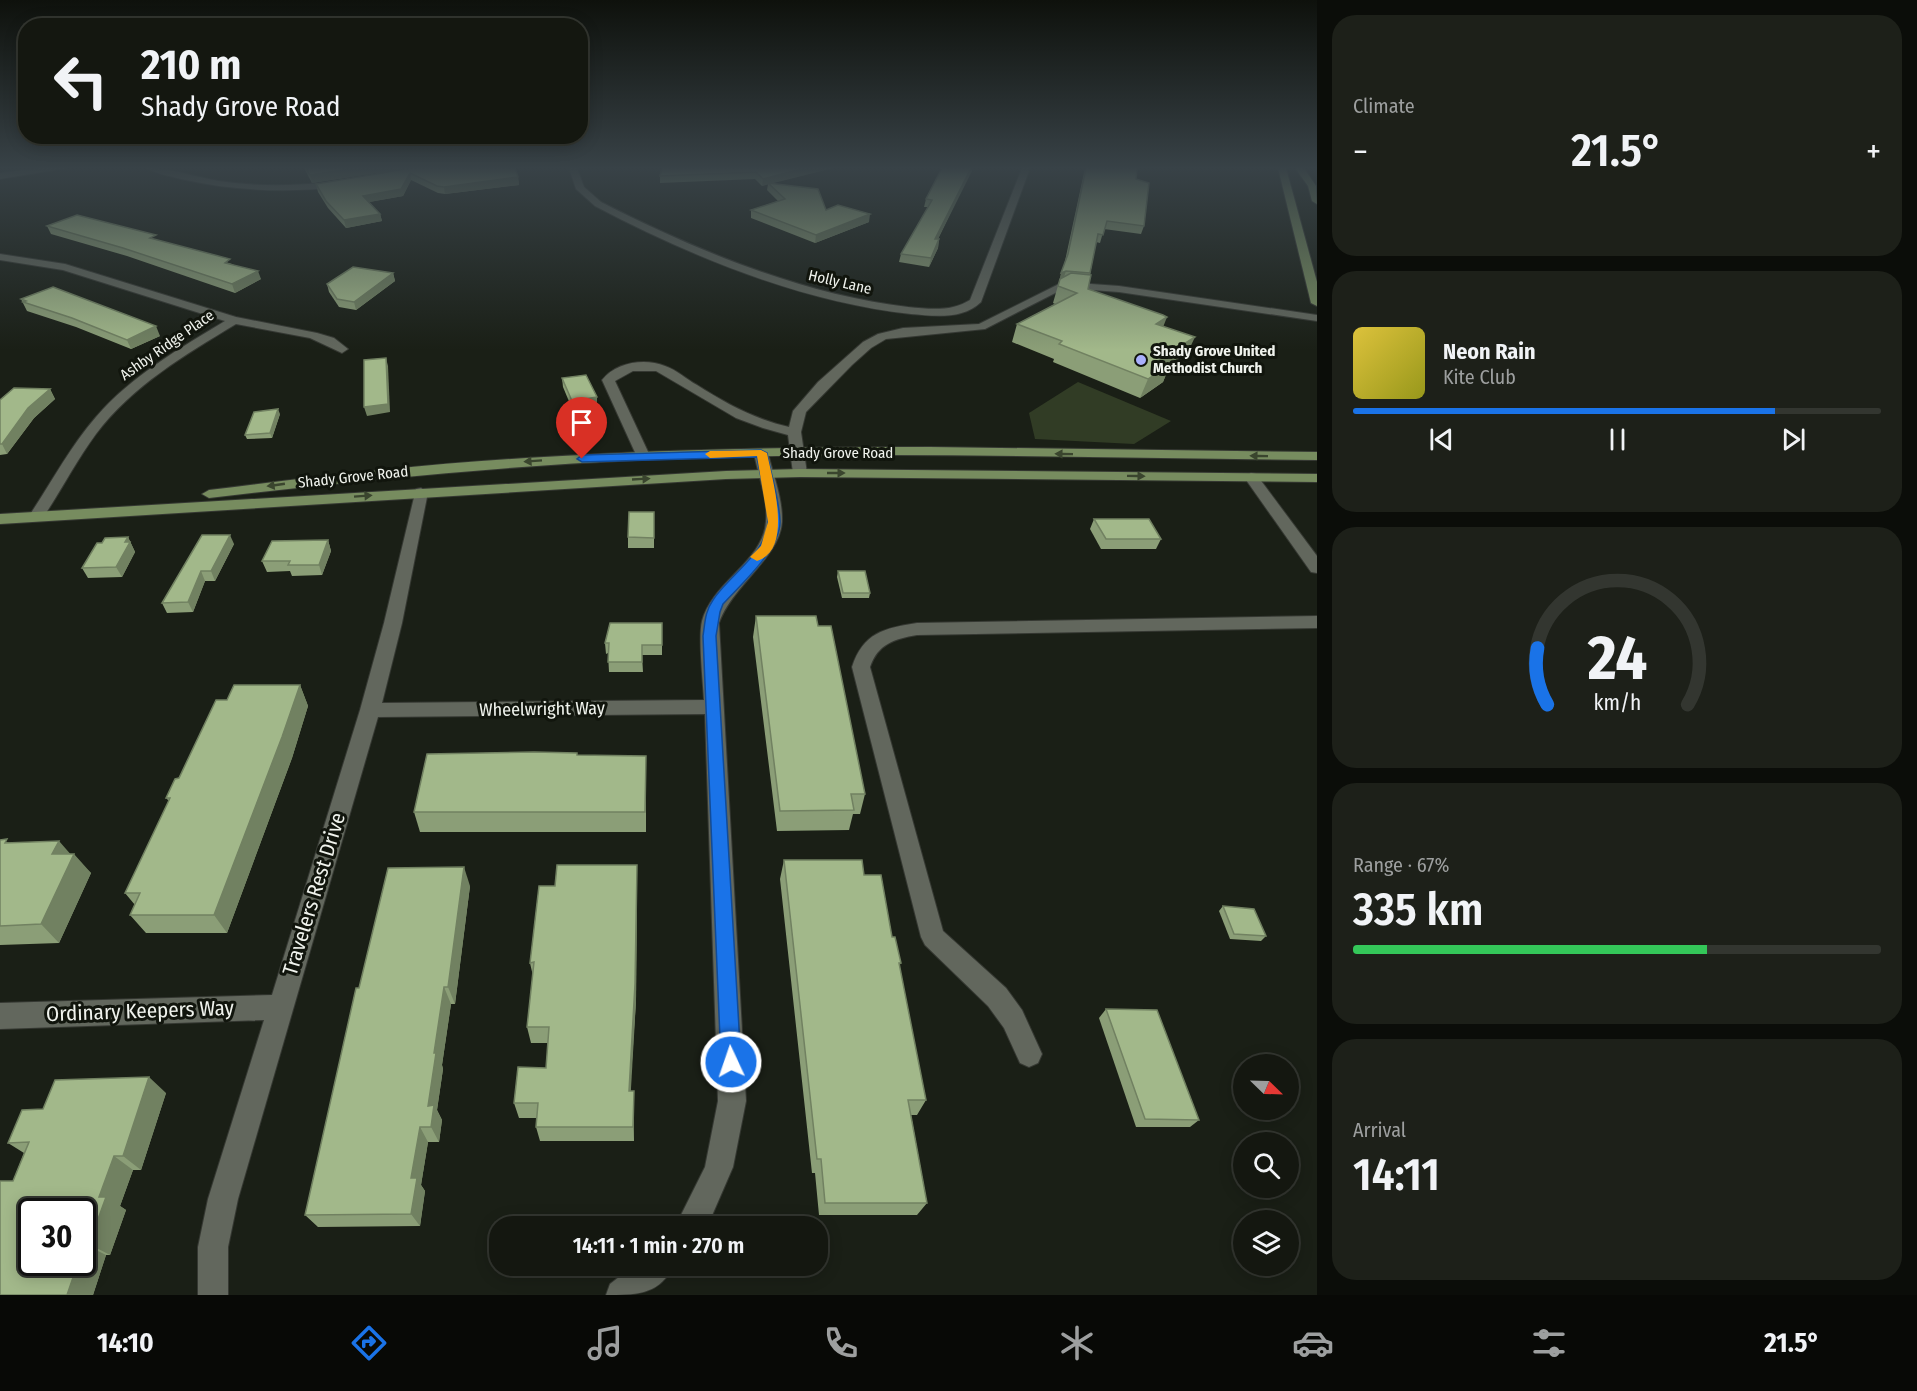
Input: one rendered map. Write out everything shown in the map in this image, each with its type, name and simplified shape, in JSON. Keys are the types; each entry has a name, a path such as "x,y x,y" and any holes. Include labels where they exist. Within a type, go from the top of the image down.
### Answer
{"main road":[{"path":"1298,228 1317,303"},
{"name":"Shady Grove Road","path":"0,519 421,492 763,464 797,453 1317,456"},
{"name":"Shady Grove Road","path":"74,514 351,476 532,461 643,456 763,464 800,473 1317,478"}],"street":[{"name":"Holly Lane","path":"654,228 763,276 813,292 878,306 941,313 958,311 975,302 1004,228"},
{"name":"Ashby Ridge Place","path":"0,257 65,267 234,320 313,335 330,341 342,349"},
{"path":"800,473 794,432 796,419 808,402 839,370 876,339 892,333 981,327 1063,285 1128,290 1317,318"},
{"name":"Ashby Ridge Place","path":"37,516 101,420 124,396 157,369 234,320"},
{"path":"643,456 608,380 613,375 638,366 660,369 714,400 777,430 794,432"},
{"path":"696,1216 717,1177 727,1142 732,1101 710,623 718,602 766,547 772,534 774,522 763,464"},
{"path":"1251,477 1317,568"},
{"name":"Travelers Rest Drive","path":"213,1295 213,1247 223,1199 370,710 393,623 421,492"},
{"path":"1029,1054 1013,1019 997,997 933,937 861,667 869,646 887,634 917,629 1070,624 1164,626 1317,622"},
{"name":"Wheelwright Way","path":"370,710 714,707"},
{"name":"Ordinary Keepers Way","path":"0,1016 279,1007"},
{"path":"621,1295 645,1276"}],"green space":[{"path":"1078,382 1171,421 1134,444 1035,439 1029,413"}],"building":[{"path":"55,228 130,228 156,235 150,238 230,259 225,263 258,271 232,284"},
{"path":"799,228 833,228 816,235"},
{"path":"916,228 940,228 935,239 939,239 931,258 901,254"},
{"path":"1073,228 1105,228 1103,235 1098,234 1090,273 1066,271 1061,273"},
{"path":"353,267 393,273 354,302 337,299 327,284"},
{"path":"1071,273 1091,275 1088,289 1163,315 1167,317 1156,324 1195,337 1160,359 1171,363 1148,379 1059,344 1062,341 1017,324 1077,293 1058,286 1060,279"},
{"path":"53,287 156,326 127,340 23,302 26,301 21,299"},
{"path":"386,358 388,404 364,407 364,360"},
{"path":"586,375 597,397 572,401 562,378"},
{"path":"14,388 50,389 28,408 0,444 0,400"},
{"path":"278,409 270,433 245,435 254,412"},
{"path":"629,512 654,512 654,538 628,537"},
{"path":"1094,519 1149,519 1161,539 1106,539"},
{"path":"202,535 230,535 211,571 201,571 188,602 162,603"},
{"path":"128,537 125,542 130,542 116,567 82,568 97,543 102,543 105,538"},
{"path":"328,540 319,565 288,565 290,561 262,561 272,541"},
{"path":"838,571 865,571 870,593 843,593"},
{"path":"756,616 816,616 818,626 831,626 865,794 851,794 854,810 780,811"},
{"path":"610,623 662,623 662,645 642,645 642,662 608,662 609,643 605,643"},
{"path":"234,685 300,685 214,915 130,915 140,893 125,893 170,798 166,798 175,779 179,778 216,700 227,700"},
{"path":"534,752 646,756 645,812 414,812 427,754"},
{"path":"7,839 5,843 59,841 52,854 74,854 41,924 0,926 0,840"},
{"path":"784,860 862,860 864,875 881,875 892,937 895,937 901,963 899,963 926,1100 908,1100 927,1203 825,1203 821,1159 817,1159"},
{"path":"557,865 637,865 635,984 629,1091 634,1091 633,1127 536,1127 538,1103 514,1103 518,1067 546,1068 549,1027 527,1027 534,962 530,963 539,886 555,886"},
{"path":"464,867 448,987 444,987 434,1053 436,1053 428,1106 434,1105 431,1127 420,1127 411,1178 417,1178 411,1214 305,1215 356,988 359,988 388,868"},
{"path":"1223,906 1254,909 1266,936 1234,934"},
{"path":"1106,1009 1157,1010 1199,1120 1145,1119"},
{"path":"149,1077 123,1156 114,1156 99,1197 106,1197 96,1225 96,1198 18,1198 18,1276 74,1276 67,1295 0,1295 0,1181 13,1181 29,1142 8,1143 22,1110 43,1109 55,1080"}],"slow traffic":[{"path":"710,454 761,453 774,522 766,547 757,557"}],"place":[{"name":"Shady Grove United Methodist Church","path":"1141,360"}],"route":[{"path":"582,459 761,453 774,522 772,534 766,547 718,602 710,623 731,1062"}]}
